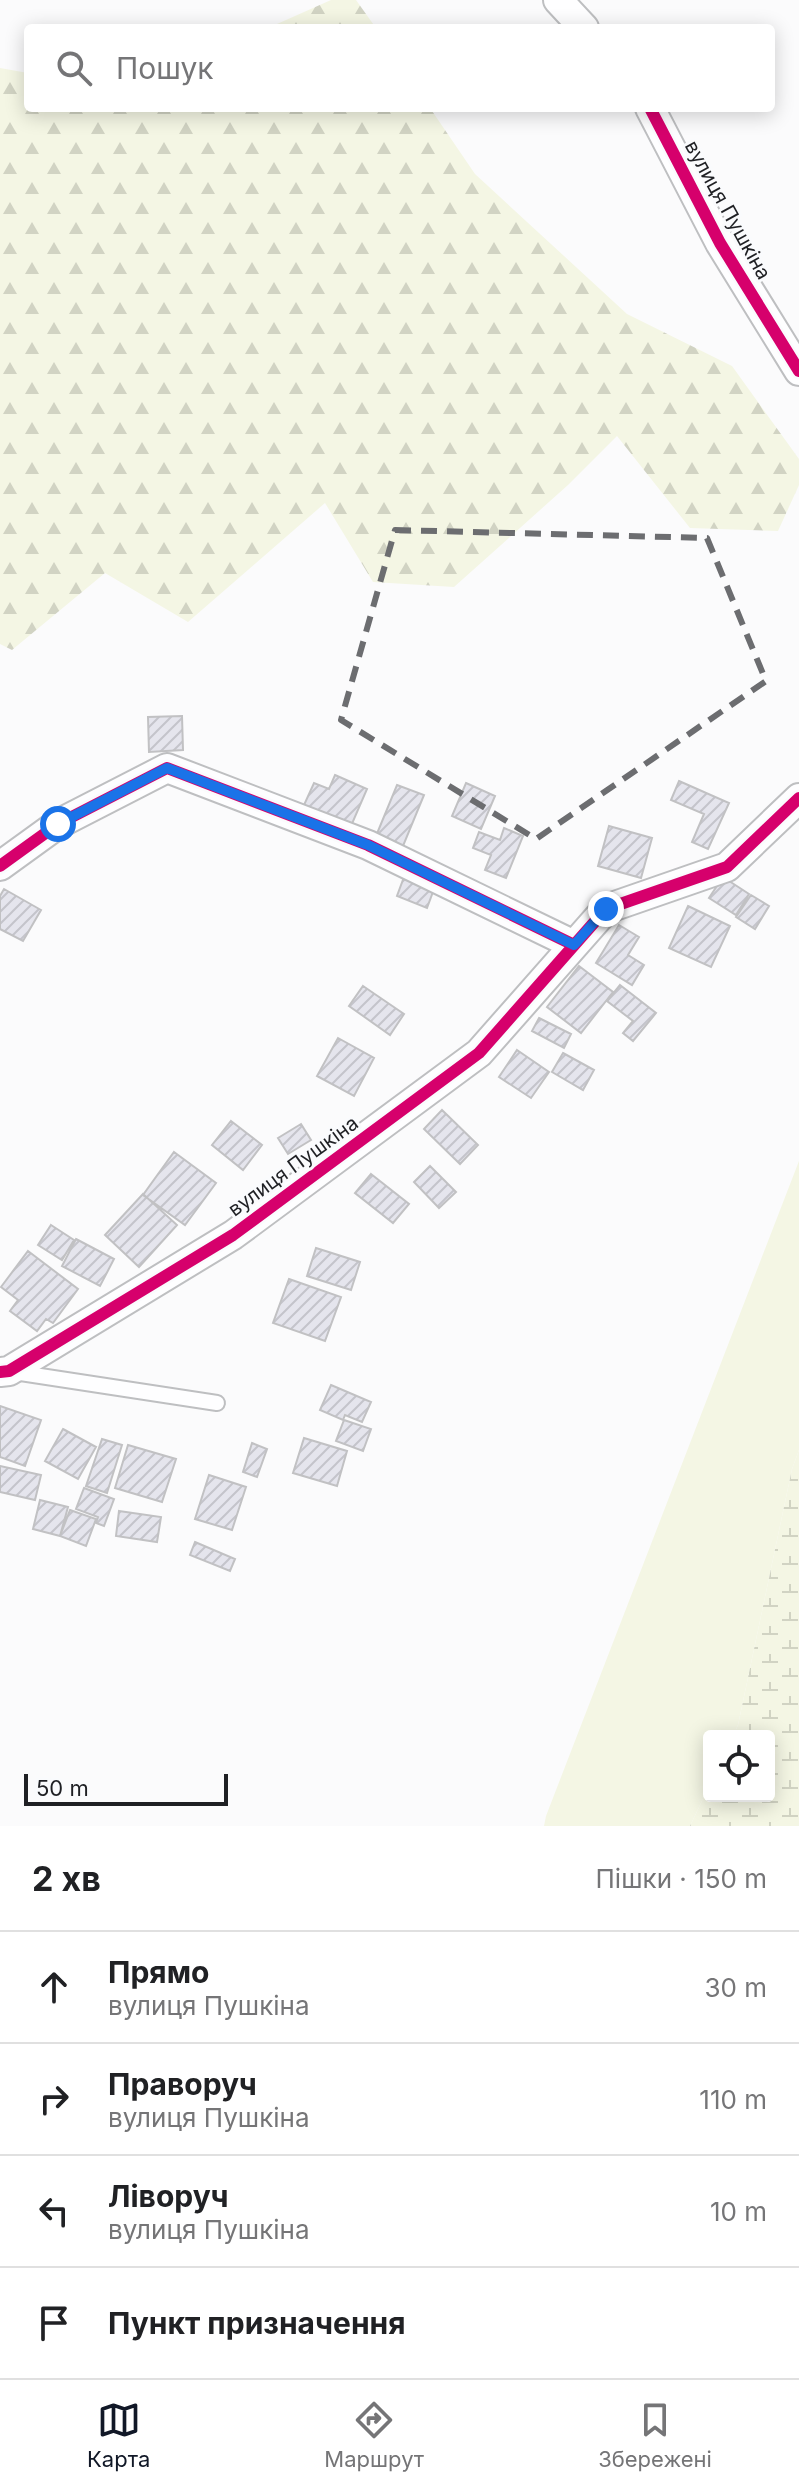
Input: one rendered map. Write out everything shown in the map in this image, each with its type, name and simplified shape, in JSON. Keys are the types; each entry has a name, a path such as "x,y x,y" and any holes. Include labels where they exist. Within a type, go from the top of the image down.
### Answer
{"street":[{"path":"558,0 580,24"},
{"name":"вулиця Пушкіна","path":"652,112 720,243 799,371"},
{"path":"0,866 58,824 167,768 368,845 574,945"},
{"name":"вулиця Пушкіна","path":"5,1372 233,1235 479,1053 606,909 727,867 799,798"}],"lane":[{"path":"5,1372 217,1403"}],"highlighted area":[{"path":"395,530 707,538 766,681 536,839 341,720"}],"green space":[{"path":"331,0 356,0 373,24 277,24"},
{"path":"0,68 24,72 24,112 433,112 475,174 627,314 732,366 799,459 799,485 778,531 690,528 617,436 568,485 454,587 373,582 325,503 188,622 105,573 12,650 0,644"},
{"path":"799,1161 799,1450 792,1469 738,1725 736,1730 703,1730 703,1799 690,1826 544,1826"},
{"path":"799,1450 799,1826 690,1826 703,1799 703,1802 775,1802 775,1730 736,1730 792,1469"}],"building":[{"path":"182,716 183,750 149,752 148,717"},
{"path":"335,775 367,789 351,826 304,805 314,783 329,789"},
{"path":"679,781 729,803 708,849 692,842 704,814 671,800"},
{"path":"466,783 495,796 481,829 452,816"},
{"path":"397,785 424,795 403,846 376,836"},
{"path":"609,826 652,838 641,878 598,866"},
{"path":"504,828 523,836 506,878 485,870 491,855 473,848 479,832 500,840"},
{"path":"404,877 434,889 427,908 397,896"},
{"path":"723,877 749,894 736,915 709,898"},
{"path":"4,889 41,910 23,941 0,929 0,896"},
{"path":"751,895 769,906 755,929 736,917"},
{"path":"688,906 730,926 711,967 669,948"},
{"path":"619,925 639,937 628,955 644,965 632,985 596,963"},
{"path":"579,966 613,992 581,1033 547,1007"},
{"path":"620,985 656,1013 633,1041 623,1033 633,1021 607,1001"},
{"path":"363,986 404,1014 390,1035 349,1006"},
{"path":"539,1018 571,1034 564,1048 532,1031"},
{"path":"338,1038 374,1058 354,1096 317,1076"},
{"path":"517,1050 549,1072 531,1098 499,1077"},
{"path":"563,1053 594,1070 583,1090 552,1072"},
{"path":"442,1110 478,1145 460,1164 424,1129"},
{"path":"231,1121 262,1145 243,1170 212,1145"},
{"path":"301,1124 311,1140 288,1154 278,1138"},
{"path":"174,1152 216,1183 185,1225 143,1195"},
{"path":"430,1166 456,1192 439,1208 414,1182"},
{"path":"371,1174 409,1204 393,1223 355,1193"},
{"path":"143,1194 177,1225 139,1267 105,1235"},
{"path":"51,1225 74,1240 62,1260 38,1245"},
{"path":"76,1239 114,1259 100,1286 62,1266"},
{"path":"316,1248 360,1262 351,1290 307,1276"},
{"path":"28,1251 78,1289 53,1323 46,1319 37,1331 10,1311 18,1300 1,1287"},
{"path":"289,1279 341,1297 325,1341 273,1323"},
{"path":"331,1385 371,1402 362,1422 345,1415 343,1420 320,1410"},
{"path":"0,1406 41,1420 25,1466 0,1457"},
{"path":"344,1420 371,1429 363,1451 336,1441"},
{"path":"63,1429 96,1447 78,1479 45,1461"},
{"path":"304,1438 347,1451 337,1486 293,1473"},
{"path":"102,1439 122,1445 107,1493 86,1486"},
{"path":"252,1443 267,1449 257,1477 243,1472"},
{"path":"128,1445 176,1459 162,1502 115,1488"},
{"path":"0,1466 41,1475 35,1500 0,1492"},
{"path":"209,1475 246,1487 232,1530 195,1519"},
{"path":"84,1488 114,1499 104,1526 96,1523 98,1517 76,1509"},
{"path":"40,1500 68,1507 60,1536 33,1529"},
{"path":"70,1510 96,1519 86,1546 60,1536"},
{"path":"119,1511 161,1517 157,1542 116,1536"},
{"path":"195,1542 235,1559 230,1571 190,1555"}],"cycle path":[{"path":"652,112 720,243 799,371"},
{"path":"0,866 58,824 167,768 368,845 574,945"},
{"path":"0,1372 9,1371 233,1235 479,1053 606,909 727,867 799,798"}],"route":[{"path":"58,824 167,768 368,845 574,945 606,909"}]}
